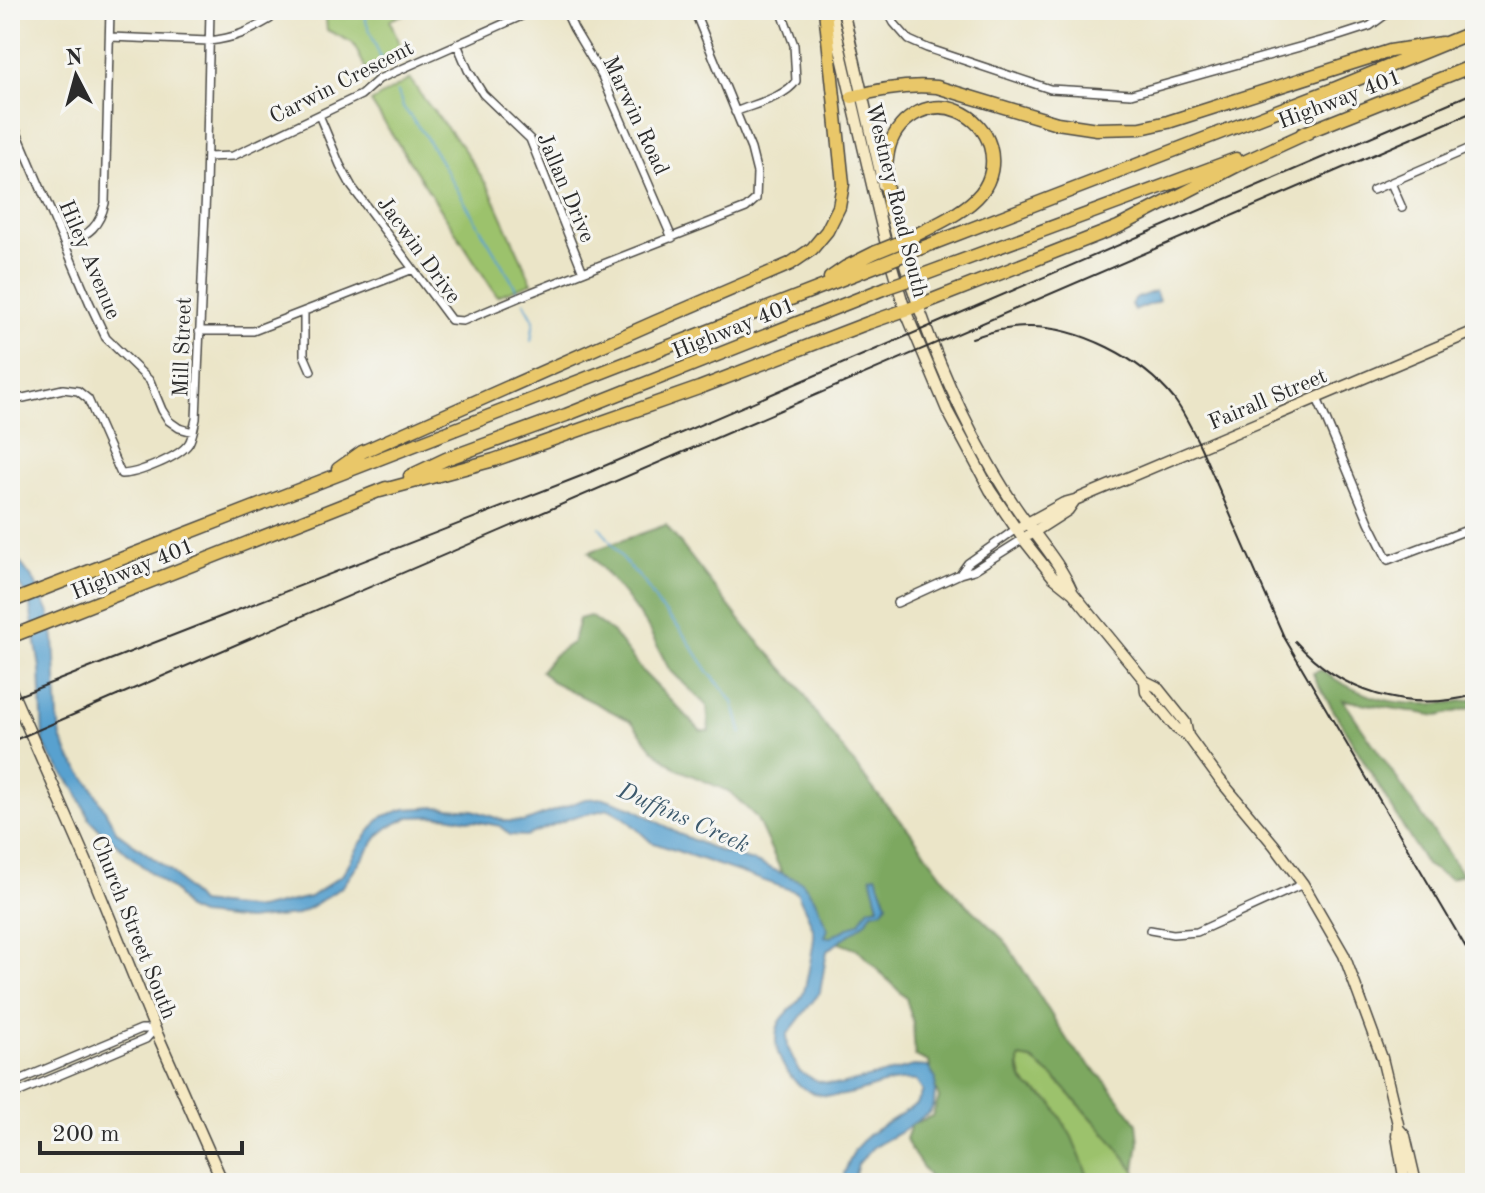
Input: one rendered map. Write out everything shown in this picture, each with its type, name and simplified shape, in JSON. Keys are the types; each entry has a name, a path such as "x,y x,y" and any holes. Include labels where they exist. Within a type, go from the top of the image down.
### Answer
{"highway":[{"path":"324,479 362,452 758,279 790,264 812,249 827,231 839,207 843,184 825,10"},
{"name":"Highway 401","path":"10,602 818,287 910,245 1336,88 1475,31"},
{"path":"858,96 900,87 937,87 1057,123 1097,129 1141,128 1223,106 1390,51 1442,43"},
{"name":"Highway 401","path":"10,637 380,491 446,459 566,415 888,287 1309,132 1475,65"},
{"path":"889,208 887,155 898,128 905,121 915,113 943,107 970,117 981,127 993,150 991,171 982,193 910,245"},
{"path":"380,491 494,460 699,388 911,308 1118,227 1309,132"}],"main road":[{"name":"Westney Road South","path":"831,10 889,208 911,308 989,464 1030,528 1063,571 1073,593"},
{"name":"Westney Road South","path":"843,10 883,235 947,410 990,490 1020,534 1053,577 1073,593 1145,681 1157,687 1177,711 1185,722 1188,736 1303,884 1344,955 1382,1058 1416,1183"},
{"name":"Fairall Street","path":"1020,534 1068,510 1075,500 1475,331"},
{"name":"Church Street South","path":"10,687 223,1183"},
{"name":"Westney Road South","path":"1399,1129 1397,1136 1405,1183"},
{"path":"1469,1183 1475,1181"}],"street":[{"path":"66,246 89,234 101,218 105,203 110,10"},
{"name":"Mill Street","path":"193,432 207,157 210,10"},
{"name":"Carwin Crescent","path":"207,157 233,156 361,95 379,79 535,10"},
{"name":"Marwin Road","path":"565,10 602,76 672,238"},
{"path":"694,10 735,112 780,94 796,81 794,45 781,10"},
{"path":"887,10 909,40 947,56 1050,89 1131,94 1339,36 1370,26 1392,10"},
{"path":"110,37 223,40 270,19"},
{"name":"Jallan Drive","path":"457,44 483,94 530,139 583,272"},
{"name":"Jacwin Drive","path":"319,115 352,187 451,320 463,321 746,208 756,199 757,173 751,149 735,112"},
{"name":"Hiley Avenue","path":"10,116 106,338 150,381 169,421 193,432"},
{"path":"1373,190 1475,146"},
{"path":"1391,183 1402,208"},
{"path":"199,331 253,331 413,269"},
{"path":"304,312 304,355 311,371"},
{"path":"10,401 63,389 78,391 88,399 121,474 132,474 178,453 189,444 193,432"},
{"path":"1317,398 1363,509 1388,560 1475,527"},
{"path":"897,603 974,570 1020,534"},
{"path":"1150,930 1173,934 1197,932 1303,884"},
{"path":"10,1084 141,1029 155,1029"},
{"path":"10,1096 146,1039 155,1029"}],"green space":[{"path":"325,10 414,10 390,20 404,57 368,73 353,43 327,30"},
{"path":"410,79 463,148 490,190 532,283 497,296 371,102"},
{"path":"666,525 747,629 800,687 819,718 955,893 1005,941 1071,1046 1106,1082 1137,1123 1139,1142 1135,1170 1055,1078 1032,1060 1019,1058 1019,1072 1024,1083 1052,1103 1072,1137 1091,1183 933,1183 906,1139 911,1125 932,1116 939,1098 929,1062 915,1056 913,1022 906,998 858,950 823,937 802,883 782,873 756,817 730,792 677,769 653,749 631,721 551,681 541,671 554,655 573,642 579,619 590,616 613,633 644,673 701,731 709,731 707,706 669,669 647,626 589,552"},
{"path":"1321,670 1358,691 1394,702 1433,704 1475,699 1475,707 1438,716 1343,700 1462,874 1450,879 1426,865 1316,681 1313,673"},
{"path":"1019,1058 1032,1060 1055,1078 1108,1136 1135,1170 1140,1183 1091,1183 1053,1107 1023,1080"}],"water":[{"path":"1155,291 1159,301 1134,311 1131,304 1137,298"},
{"name":"Duffins Creek","path":"10,549 35,582 49,613 54,638 58,719 61,738 69,756 92,787 117,832 171,871 199,903 258,909 310,897 343,874 360,844 381,817 405,809 437,807 473,810 505,821 524,822 585,799 604,798 633,808 679,834 719,851 756,862 802,882 814,898 828,929 825,937 860,922 869,908 879,906 871,876 876,875 887,903 883,910 872,912 866,922 827,951 820,992 787,1035 788,1048 799,1071 817,1081 840,1085 914,1066 928,1067 936,1079 934,1104 930,1112 873,1147 858,1164 855,1183 844,1183 844,1173 855,1149 868,1135 917,1104 923,1091 916,1081 902,1081 827,1096 813,1093 795,1082 782,1064 776,1042 780,1022 803,994 813,944 813,928 797,892 651,842 625,818 609,809 573,817 526,836 510,835 500,826 447,816 409,817 379,835 343,886 296,915 247,920 200,915 186,909 175,892 90,820 75,789 43,742 40,668 29,600 10,570"}],"waterway":[{"path":"366,10 366,21 381,59"},
{"path":"398,92 403,107 424,134 519,293"},
{"path":"524,302 534,320 531,341"},
{"path":"600,527 733,702 742,734"}],"railway":[{"path":"10,699 581,476 1475,92"},
{"path":"10,742 1475,111"},
{"path":"972,338 1020,327 1067,332 1108,347 1127,358 1174,399 1201,448 1284,637 1475,963"},
{"path":"1295,641 1333,674 1377,694 1401,700 1425,701 1475,695"}]}
